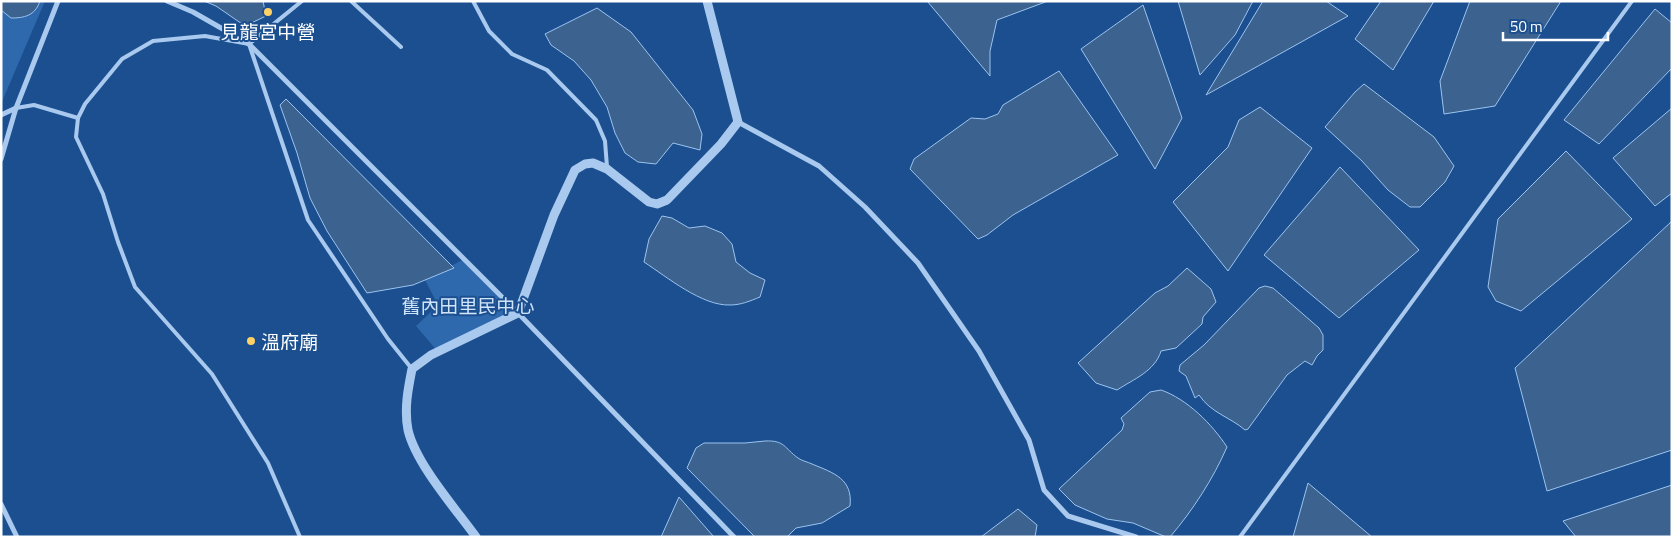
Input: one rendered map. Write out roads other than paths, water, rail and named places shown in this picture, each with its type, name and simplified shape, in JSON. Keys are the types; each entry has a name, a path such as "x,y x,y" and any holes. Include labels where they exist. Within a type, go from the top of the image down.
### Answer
{"street":[{"path":"1,159 16,108 58,1"},
{"path":"167,1 193,12 249,44 518,313 734,537"},
{"path":"707,1 738,122 819,166 865,207 918,264 979,350 1029,440 1044,490 1068,516 1136,537"},
{"path":"1,115 16,108"},
{"path":"476,537 422,464 408,430 406,403 412,369 431,355 518,313 554,216 575,170 585,164 593,163 607,170 649,202 657,204 667,200 721,144 738,122"},
{"path":"1,504 17,537"}],"lane":[{"path":"300,537 268,463 212,374 135,287 103,194 76,137 78,118 86,104 122,59 154,41 205,36 249,44 302,1"},
{"path":"351,1 401,47"},
{"path":"474,1 489,31 512,54 547,70 596,120 605,141 607,170"},
{"path":"1240,537 1632,1"},
{"path":"249,44 308,220 388,339 412,369"},
{"path":"16,108 34,105 78,118"}],"place":[{"name":"見龍宮中營","path":"268,12"},
{"name":"溫府廟","path":"251,341"}],"park label":[{"name":"舊內田里民中心","path":"468,305"}]}
